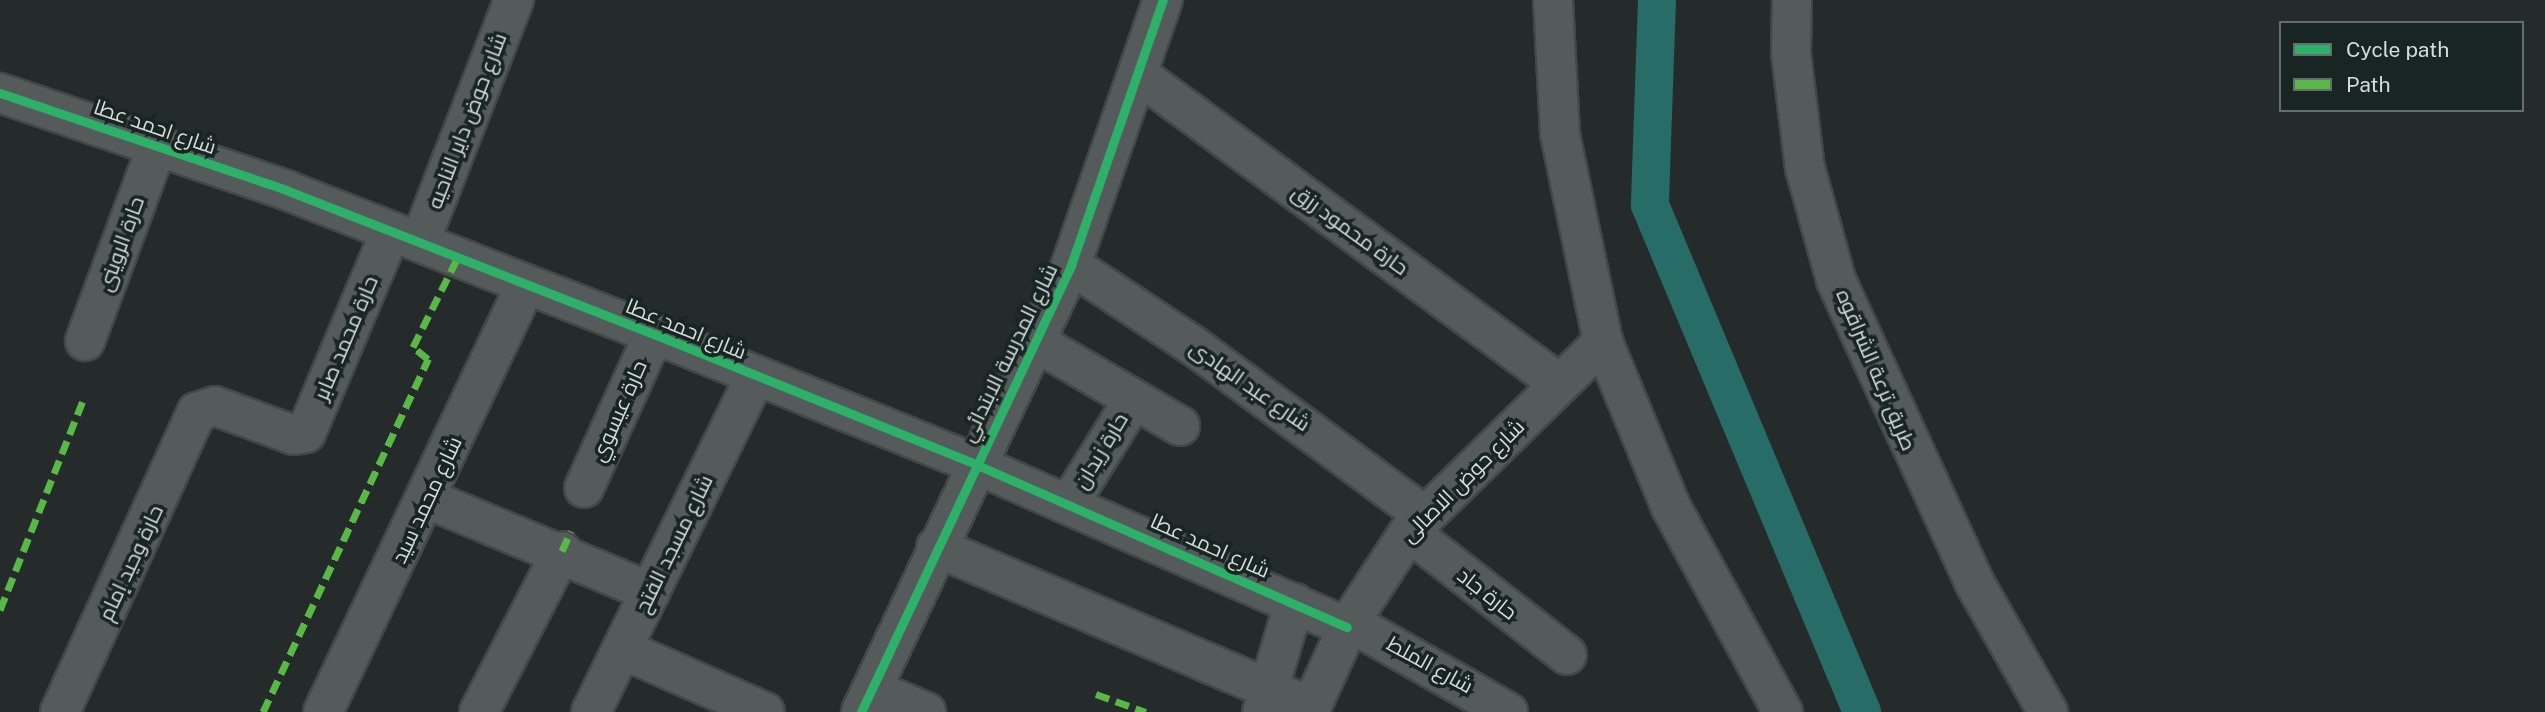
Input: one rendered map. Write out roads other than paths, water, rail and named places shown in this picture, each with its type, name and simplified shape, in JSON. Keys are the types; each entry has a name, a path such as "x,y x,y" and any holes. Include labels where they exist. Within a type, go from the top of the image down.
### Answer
{"street":[{"name":"شارع حوض داير الناحيه","path":"406,236 514,0"},
{"name":"شارع المدرسة الابتدائي","path":"866,700 1071,265 1163,0"},
{"path":"1553,0 1560,134 1603,342 1671,507 1783,712"},
{"name":"طريق ترعة الشراقوه","path":"1792,0 1791,53 1805,168 1836,280 1974,582 2048,712"},
{"name":"حارة محمود رزق","path":"1139,75 1560,384"},
{"name":"شارع احمد عطا","path":"0,93 157,146 406,236 975,464 1349,625"},
{"name":"حارة الروينى","path":"85,341 157,146"},
{"name":"حارة محمد صابر","path":"197,412 215,405 294,435 306,433 406,236"},
{"name":"شارع عبد الهادى","path":"1071,265 1202,352 1417,523"},
{"name":"شارع محمد سيد","path":"323,712 428,499 526,285"},
{"name":"حارة عيسوي","path":"584,488 653,334"},
{"path":"1034,341 1180,426"},
{"name":"شارع حوض الاصالى","path":"1310,709 1349,625 1417,523 1603,342"},
{"name":"شارع مسجد الفتح","path":"591,712 756,375"},
{"name":"حارة زيدان","path":"1069,504 1133,399"},
{"name":"حارة وحيد إمام","path":"60,712 197,412"},
{"path":"428,499 562,551 650,592"},
{"name":"حارة جاد","path":"1417,523 1567,655"},
{"path":"936,547 1266,701 1310,709"},
{"path":"479,712 562,551"},
{"path":"1266,701 1294,603"},
{"name":"شارع الملط","path":"1349,625 1508,712"},
{"path":"622,649 765,712"},
{"path":"866,700 926,712"}],"waterway":[{"path":"1657,0 1650,205 1862,712"}]}
